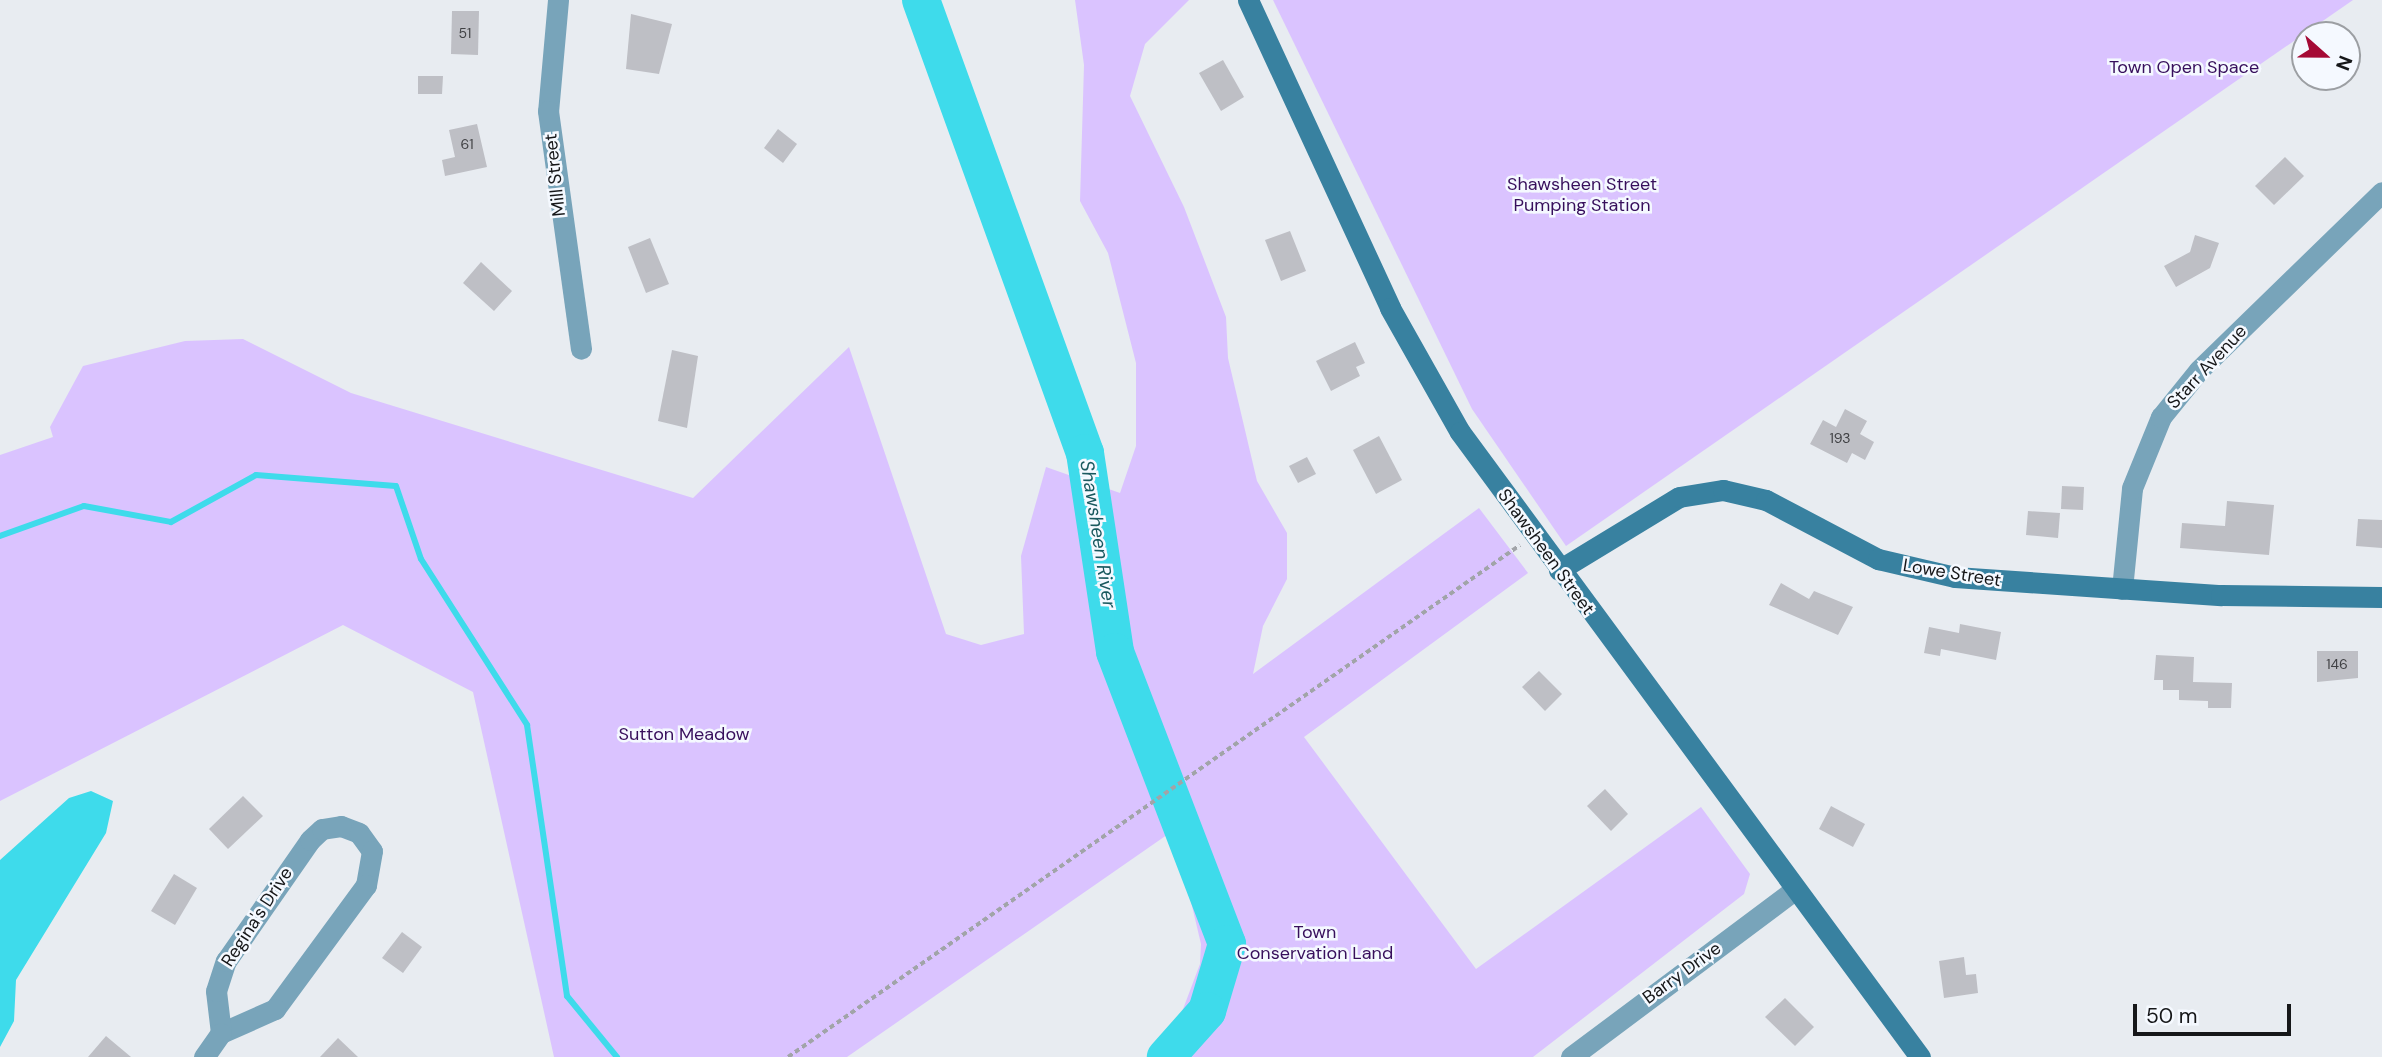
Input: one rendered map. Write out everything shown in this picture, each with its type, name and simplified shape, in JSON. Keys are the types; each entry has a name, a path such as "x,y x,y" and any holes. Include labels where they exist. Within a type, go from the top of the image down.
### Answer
{"main road":[{"name":"Shawsheen Street","path":"1248,0 1419,363 1534,536 1920,1057"},
{"name":"Lowe Street","path":"1559,570 1679,497 1723,490 1766,500 1898,565 1973,580 2123,589 2382,597"}],"street":[{"name":"Mill Street","path":"558,0 548,111 581,349"},
{"name":"Starr Avenue","path":"2123,589 2132,488 2161,417 2199,370 2382,192"},
{"name":"Regina's Drive","path":"341,826 359,833 372,850 373,867 329,940 275,1009 221,1033 218,980 296,858 322,829 341,826"},
{"name":"Barry Drive","path":"1571,1057 1794,890"},
{"path":"204,1057 221,1033"}],"path":[{"path":"788,1057 1534,536"}],"green space":[{"path":"1075,0 1189,0 1145,44 1130,96 1184,207 1226,317 1228,358 1257,481 1287,533 1287,579 1263,626 1253,674 1479,508 1528,573 1304,737 1476,969 1701,807 1750,874 1744,894 1533,1057 1165,1057 1200,964 1201,944 1174,830 847,1057 554,1057 473,692 343,625 0,801 0,455 53,437 50,427 83,366 185,341 243,339 351,393 693,498 849,347 946,634 981,645 1024,634 1021,556 1046,467 1120,493 1136,446 1136,363 1108,253 1080,201 1084,65"},
{"name":"Shawsheen Street Pumping Station","path":"1273,0 2353,0 2323,21 2291,21 2291,43 1566,546 1472,409"}],"water":[{"path":"91,791 113,801 106,833 16,980 14,1021 0,1047 0,860 69,798"}],"building":[{"path":"452,11 479,11 478,55 451,54"},
{"path":"631,14 672,24 659,74 626,69"},
{"path":"1223,60 1244,97 1221,111 1199,73"},
{"path":"418,76 443,76 442,94 418,94"},
{"path":"477,124 487,167 445,176 442,160 455,157 449,130"},
{"path":"778,129 797,144 783,163 764,148"},
{"path":"2285,157 2304,176 2274,205 2255,186"},
{"path":"1290,231 1306,271 1281,281 1265,240"},
{"path":"2195,235 2219,243 2210,268 2176,287 2164,266 2190,252"},
{"path":"650,238 669,284 646,293 628,247"},
{"path":"481,262 512,291 494,311 463,283"},
{"path":"1355,342 1365,363 1356,367 1360,376 1331,391 1316,361"},
{"path":"672,350 698,356 687,428 658,421"},
{"path":"1845,409 1867,421 1860,434 1874,442 1865,460 1852,453 1847,463 1810,444 1823,420 1836,427"},
{"path":"1379,436 1402,480 1376,494 1353,450"},
{"path":"1307,457 1316,474 1298,483 1289,466"},
{"path":"2062,486 2084,487 2083,510 2061,509"},
{"path":"2227,501 2274,505 2269,555 2180,548 2182,523 2225,526"},
{"path":"2028,511 2060,513 2058,538 2026,535"},
{"path":"2358,519 2382,520 2382,548 2356,546"},
{"path":"1781,583 1809,599 1814,591 1853,607 1838,635 1769,605"},
{"path":"1960,624 2001,632 1996,660 1941,649 1940,656 1924,653 1929,627 1959,633"},
{"path":"2317,651 2358,651 2358,678 2317,682"},
{"path":"2156,655 2194,657 2193,682 2232,683 2231,708 2208,708 2208,701 2179,700 2179,690 2163,690 2163,680 2154,680"},
{"path":"1539,671 1562,694 1545,711 1522,687"},
{"path":"1605,789 1628,814 1611,831 1587,806"},
{"path":"243,796 263,816 228,849 209,829"},
{"path":"1831,806 1865,824 1853,847 1819,829"},
{"path":"174,874 197,888 175,925 151,911"},
{"path":"402,932 422,947 403,973 382,958"},
{"path":"1964,957 1966,975 1976,974 1978,993 1944,998 1939,961"},
{"path":"1785,998 1814,1027 1795,1046 1765,1017"},
{"path":"106,1036 131,1057 88,1057"},
{"path":"338,1038 358,1057 320,1057"}],"waterway":[{"name":"Shawsheen River","path":"921,0 1085,453 1115,652 1227,944 1207,1011 1166,1057"},
{"path":"0,536 84,506 171,522 256,475 396,486 421,559 527,725 567,996 617,1057"}],"park label":[{"name":"Town Open Space","path":"2184,67"},
{"name":"Sutton Meadow","path":"684,734"},
{"name":"Town Conservation Land","path":"1315,943"}]}
